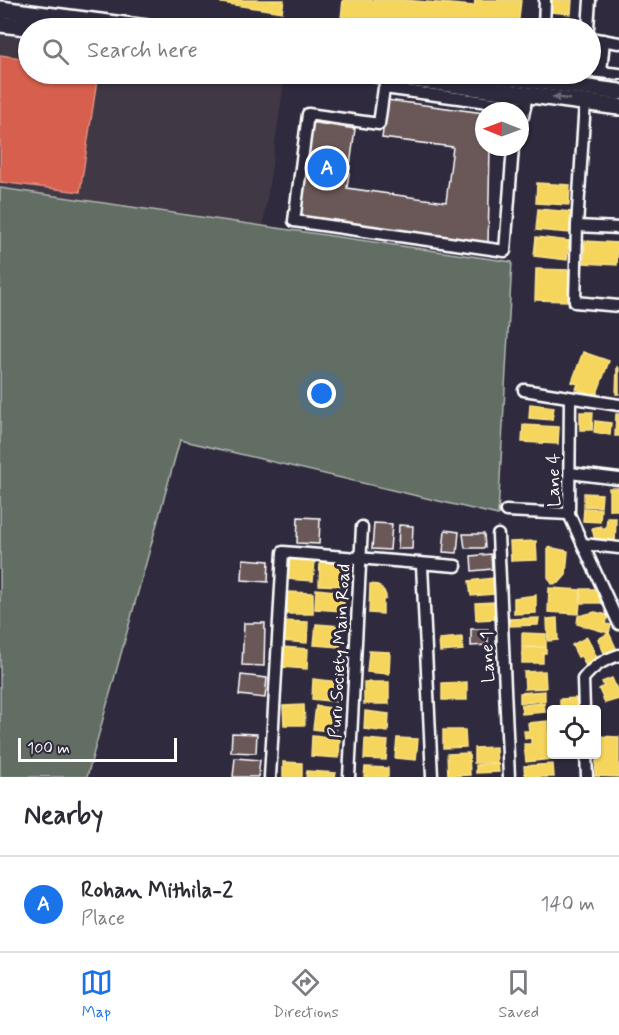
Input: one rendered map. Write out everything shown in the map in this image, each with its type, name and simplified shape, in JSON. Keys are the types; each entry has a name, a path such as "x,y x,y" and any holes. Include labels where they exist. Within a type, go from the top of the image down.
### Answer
{"main road":[{"path":"0,9 70,18"},
{"path":"0,24 18,26"},
{"path":"434,84 526,100 585,102 619,107"},
{"path":"559,84 619,92"}],"street":[{"path":"544,18 545,0"},
{"path":"589,18 590,0"},
{"path":"601,40 619,43"},
{"path":"601,52 604,40"},
{"path":"601,72 619,74"},
{"path":"512,156 505,251 294,221 308,114 379,124 384,88 526,100"},
{"path":"585,102 575,302 619,306"},
{"path":"577,226 619,228"},
{"path":"524,390 619,405"},
{"name":"Lane 4","path":"570,398 569,514 619,624"},
{"path":"570,473 619,479"},
{"path":"506,512 569,514"},
{"name":"Puru Society Main Road","path":"349,777 362,527"},
{"name":"Lane 1","path":"498,535 509,777"},
{"path":"583,544 619,548"},
{"path":"270,777 283,552 456,566"},
{"path":"422,564 432,777"},
{"path":"584,705 583,679 591,669 604,660 619,655"},
{"path":"586,759 587,777"}],"shaded area":[{"path":"0,33 18,36 18,84 284,84 263,226 0,188"}],"green space":[{"path":"0,188 512,262 498,515 180,440 87,777 0,777"}],"building: Homes":[{"path":"222,0 284,0 282,12 221,3"},
{"path":"343,0 404,0 474,6 475,0 521,0 519,18 341,18"},
{"path":"552,0 572,0 571,14 551,12"},
{"path":"537,183 570,185 569,205 536,203"},
{"path":"538,209 572,212 570,233 536,230"},
{"path":"536,237 569,241 567,260 534,256"},
{"path":"585,241 618,243 617,265 584,263"},
{"path":"536,269 569,270 568,301 535,300"},
{"path":"583,352 609,361 596,396 576,389 578,384 572,382"},
{"path":"617,367 619,368 619,394 616,394"},
{"path":"530,404 554,407 552,420 529,418"},
{"path":"580,412 593,412 592,430 580,430"},
{"path":"616,414 619,414 619,436 615,436"},
{"path":"595,421 611,423 610,435 594,432"},
{"path":"523,425 559,427 558,444 522,442"},
{"path":"609,488 619,488 619,510 609,510"},
{"path":"584,493 602,494 601,507 584,506"},
{"path":"584,508 601,509 600,522 583,521"},
{"path":"607,518 616,518 615,543 595,540 592,528 601,526 606,528"},
{"path":"536,541 537,560 511,561 510,542"},
{"path":"548,547 568,551 566,575 559,583 552,584 548,577"},
{"path":"288,558 315,561 313,581 286,579"},
{"path":"320,561 345,563 344,586 319,585"},
{"path":"493,578 494,594 471,596 469,581"},
{"path":"370,584 378,585 384,591 386,599 383,600 383,614 369,613"},
{"path":"549,588 581,590 579,614 548,612"},
{"path":"316,589 345,592 343,611 315,609"},
{"path":"581,589 601,589 601,603 581,603"},
{"path":"287,592 313,593 313,614 287,614"},
{"path":"536,595 536,613 514,614 514,598"},
{"path":"494,602 495,619 476,620 475,603"},
{"path":"595,612 608,615 606,624 611,625 609,633 577,624 578,616"},
{"path":"539,618 538,625 510,626 509,619"},
{"path":"557,618 558,640 548,641 547,619"},
{"path":"282,621 308,622 307,643 281,641"},
{"path":"316,624 342,626 340,647 314,645"},
{"path":"522,633 546,634 546,647 522,647"},
{"path":"609,633 617,650 605,655 598,639"},
{"path":"462,637 463,650 440,652 439,639"},
{"path":"587,637 599,662 587,668 572,645"},
{"path":"282,647 308,649 307,669 281,667"},
{"path":"546,647 546,653 543,653 543,663 522,663 522,648"},
{"path":"369,651 390,652 389,674 367,672"},
{"path":"545,671 546,688 525,689 524,672"},
{"path":"612,678 619,699 605,703 599,689 604,686 602,682"},
{"path":"313,679 339,682 338,702 312,699"},
{"path":"364,682 389,682 389,704 364,704"},
{"path":"467,682 467,700 442,700 442,683"},
{"path":"545,691 545,701 520,703 520,693"},
{"path":"578,698 579,705 560,705 560,699"},
{"path":"544,703 545,712 522,714 521,705"},
{"path":"304,705 305,725 284,725 283,706"},
{"path":"316,706 339,709 336,732 313,729"},
{"path":"365,711 389,714 388,732 364,729"},
{"path":"547,721 547,759 551,759 526,762 524,744 531,744 531,738 525,739 524,731 529,731 528,723"},
{"path":"443,730 465,730 466,747 443,748"},
{"path":"312,736 340,738 339,758 311,756"},
{"path":"601,736 619,737 619,777 595,776 596,760 600,760"},
{"path":"397,738 418,739 416,760 395,758"},
{"path":"365,739 388,741 386,760 364,759"},
{"path":"496,747 497,763 474,763 474,748"},
{"path":"469,753 470,775 448,776 447,754"},
{"path":"283,762 302,763 302,777 283,777"},
{"path":"498,763 499,772 476,773 476,765"},
{"path":"553,764 554,777 525,777 524,766"},
{"path":"365,767 388,768 388,777 364,777"},
{"path":"307,771 336,773 335,777 306,777"}],"building: Shops":[{"path":"0,55 18,58 18,84 96,84 80,192 0,182"}],"building: Other":[{"path":"387,100 475,112 475,156 490,156 488,245 299,221 310,122 355,129 347,188 446,202 453,147 382,138"},
{"path":"298,517 320,518 319,544 297,543"},
{"path":"374,523 392,524 390,550 372,549"},
{"path":"399,525 413,526 412,549 398,549"},
{"path":"445,530 459,532 457,553 443,552"},
{"path":"463,534 484,534 485,548 465,548"},
{"path":"491,554 492,569 472,571 471,556"},
{"path":"243,559 269,561 268,582 242,580"},
{"path":"244,623 265,623 264,666 242,665"},
{"path":"471,629 488,629 488,645 471,646"},
{"path":"241,675 267,678 265,698 239,695"},
{"path":"232,733 257,734 256,753 231,752"},
{"path":"235,758 260,760 258,777 233,777"}],"place":[{"name":"Rohan Mithila-2","path":"327,168"}]}
